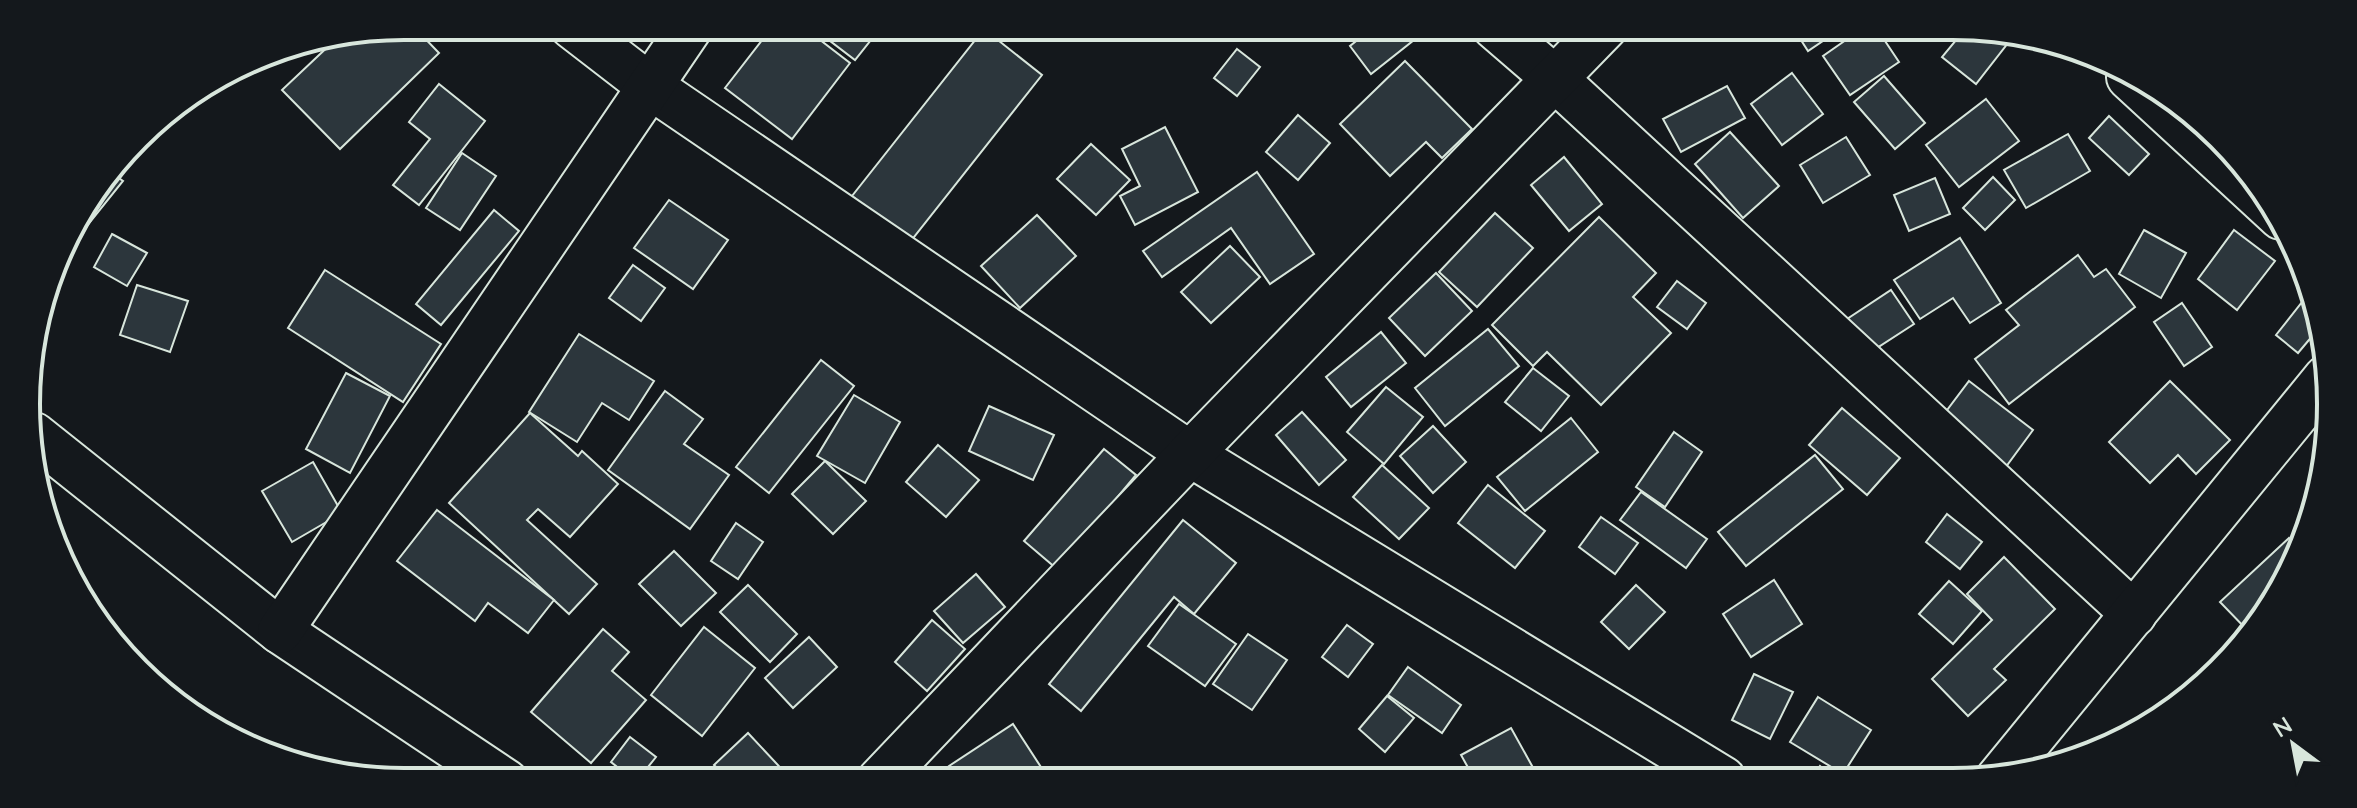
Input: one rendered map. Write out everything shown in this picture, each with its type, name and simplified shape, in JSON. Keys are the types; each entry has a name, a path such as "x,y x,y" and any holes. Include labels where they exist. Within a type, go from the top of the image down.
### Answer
{"street":[{"path":"590,40 651,87 1190,454 1705,768"},
{"path":"280,631 682,40"},
{"path":"1510,40 2134,614"},
{"path":"891,768 1190,454 1592,40"},
{"path":"2155,101 2239,178"},
{"path":"2011,763 2316,390"},
{"path":"42,441 280,631 485,768"}],"building":[{"path":"426,40 439,53 340,149 282,90 326,49 356,43"},
{"path":"762,40 820,40 850,63 792,139 725,88"},
{"path":"829,40 871,40 855,60"},
{"path":"975,40 998,40 1042,75 910,242 852,196"},
{"path":"1358,40 1414,40 1371,74 1350,46"},
{"path":"1801,40 1824,40 1808,51"},
{"path":"1846,40 1884,40 1899,62 1850,95 1823,56"},
{"path":"1956,40 2007,44 1976,84 1942,57"},
{"path":"1237,49 1260,67 1237,96 1214,78"},
{"path":"1405,61 1472,129 1442,158 1426,142 1390,176 1340,124"},
{"path":"1792,73 1823,114 1782,145 1751,104"},
{"path":"1884,76 1925,123 1895,149 1854,102"},
{"path":"439,84 485,121 419,205 393,185 430,139 409,122"},
{"path":"1727,86 1745,118 1681,152 1663,119"},
{"path":"1986,99 2019,141 1959,187 1926,145"},
{"path":"1298,115 1330,143 1298,180 1266,152"},
{"path":"2109,116 2149,154 2129,175 2089,138"},
{"path":"1165,127 1198,192 1135,225 1120,196 1140,186 1122,149"},
{"path":"1730,132 1779,186 1743,218 1695,164"},
{"path":"2068,134 2090,171 2026,208 2004,170"},
{"path":"1846,137 1870,175 1823,203 1800,165"},
{"path":"1091,144 1130,180 1096,215 1057,179"},
{"path":"462,153 496,176 460,230 426,208"},
{"path":"1564,157 1602,204 1569,231 1531,185"},
{"path":"1257,172 1314,254 1270,284 1231,228 1162,277 1143,251"},
{"path":"1993,177 2015,200 1985,230 1963,208"},
{"path":"118,178 123,181 87,226 115,182"},
{"path":"1935,178 1950,214 1909,231 1894,195"},
{"path":"669,200 728,240 693,289 634,248"},
{"path":"494,210 519,231 441,325 416,304"},
{"path":"1495,213 1533,248 1477,307 1439,272"},
{"path":"1037,215 1076,256 1020,308 981,266"},
{"path":"1599,217 1656,273 1633,297 1671,333 1601,405 1547,352 1533,366 1492,325"},
{"path":"2144,230 2186,253 2161,298 2119,274"},
{"path":"2234,230 2275,261 2237,310 2198,279"},
{"path":"112,234 147,253 127,286 94,267"},
{"path":"1960,238 2001,303 1970,323 1953,298 1920,319 1894,280"},
{"path":"1230,246 1260,277 1211,323 1181,292"},
{"path":"2078,255 2094,277 2106,269 2135,307 2009,404 1975,359 2019,325 2006,310"},
{"path":"633,265 665,288 641,321 609,298"},
{"path":"325,270 441,344 403,402 288,328"},
{"path":"1436,273 1472,311 1425,356 1389,318"},
{"path":"1677,281 1706,303 1687,329 1657,307"},
{"path":"137,285 188,301 170,352 120,335"},
{"path":"1891,290 1914,324 1866,355 1844,321"},
{"path":"2302,302 2311,338 2298,353 2276,335"},
{"path":"2182,303 2212,347 2184,366 2154,322"},
{"path":"1488,329 1519,366 1445,426 1415,388"},
{"path":"1381,332 1406,363 1351,407 1326,377"},
{"path":"579,334 654,381 629,420 602,403 577,442 529,412"},
{"path":"821,360 854,386 769,493 736,467"},
{"path":"1533,368 1569,396 1541,431 1505,402"},
{"path":"346,373 390,396 350,473 306,449"},
{"path":"1969,381 2033,430 1994,483 1929,434"},
{"path":"2170,381 2230,440 2196,474 2178,455 2150,483 2109,442"},
{"path":"1386,387 1423,417 1384,464 1347,432"},
{"path":"665,391 703,419 684,444 729,475 690,529 608,470"},
{"path":"854,395 900,422 865,483 817,456"},
{"path":"989,406 1054,435 1033,480 969,451"},
{"path":"1842,408 1900,458 1867,495 1809,445"},
{"path":"1302,412 1346,460 1319,485 1276,435"},
{"path":"530,413 578,456 582,451 618,484 570,537 538,509 527,520 597,584 569,614 449,503"},
{"path":"1571,418 1598,452 1525,511 1497,477"},
{"path":"1433,426 1466,462 1433,493 1400,456"},
{"path":"1674,432 1702,452 1665,507 1636,487"},
{"path":"938,445 979,480 946,517 906,482"},
{"path":"1104,449 1136,475 1057,569 1024,541"},
{"path":"1815,455 1843,489 1746,566 1718,532"},
{"path":"825,461 866,501 833,534 792,494"},
{"path":"313,462 342,513 292,542 262,491"},
{"path":"1382,465 1429,508 1399,539 1353,497"},
{"path":"1488,485 1545,531 1515,568 1458,523"},
{"path":"1641,492 1707,539 1686,568 1620,520"},
{"path":"437,510 554,600 528,633 488,603 475,621 397,561"},
{"path":"1947,514 1982,542 1960,569 1926,542"},
{"path":"1601,517 1638,543 1615,574 1579,547"},
{"path":"1183,520 1236,563 1194,614 1174,597 1081,711 1049,684"},
{"path":"736,523 763,542 738,579 711,561"},
{"path":"2290,539 2268,586 2243,625 2220,602"},
{"path":"674,551 716,593 681,626 639,584"},
{"path":"2004,557 2055,609 1994,669 2006,680 1968,716 1932,679 1992,620 1967,594"},
{"path":"976,574 1005,607 963,643 934,611"},
{"path":"1774,580 1802,624 1751,657 1723,614"},
{"path":"1949,581 1982,611 1953,644 1919,614"},
{"path":"748,585 797,634 770,662 720,612"},
{"path":"1636,585 1665,612 1629,649 1601,622"},
{"path":"1179,604 1236,644 1205,686 1148,646"},
{"path":"932,620 965,649 927,691 895,662"},
{"path":"1347,625 1373,644 1348,677 1322,657"},
{"path":"704,627 755,668 702,736 651,695"},
{"path":"603,629 629,652 612,671 646,700 591,763 531,712"},
{"path":"1248,634 1287,660 1252,710 1213,684"},
{"path":"809,637 837,667 793,708 765,678"},
{"path":"1408,667 1461,705 1442,733 1388,695"},
{"path":"1754,674 1793,692 1770,739 1732,720"},
{"path":"1387,696 1414,718 1385,752 1359,729"},
{"path":"1818,697 1871,730 1847,768 1833,768 1790,742"},
{"path":"1013,724 1042,768 950,768"},
{"path":"1511,728 1533,768 1468,768 1461,755"},
{"path":"748,733 781,768 717,768 714,765"},
{"path":"630,737 656,757 647,768 618,768 611,762"}]}
